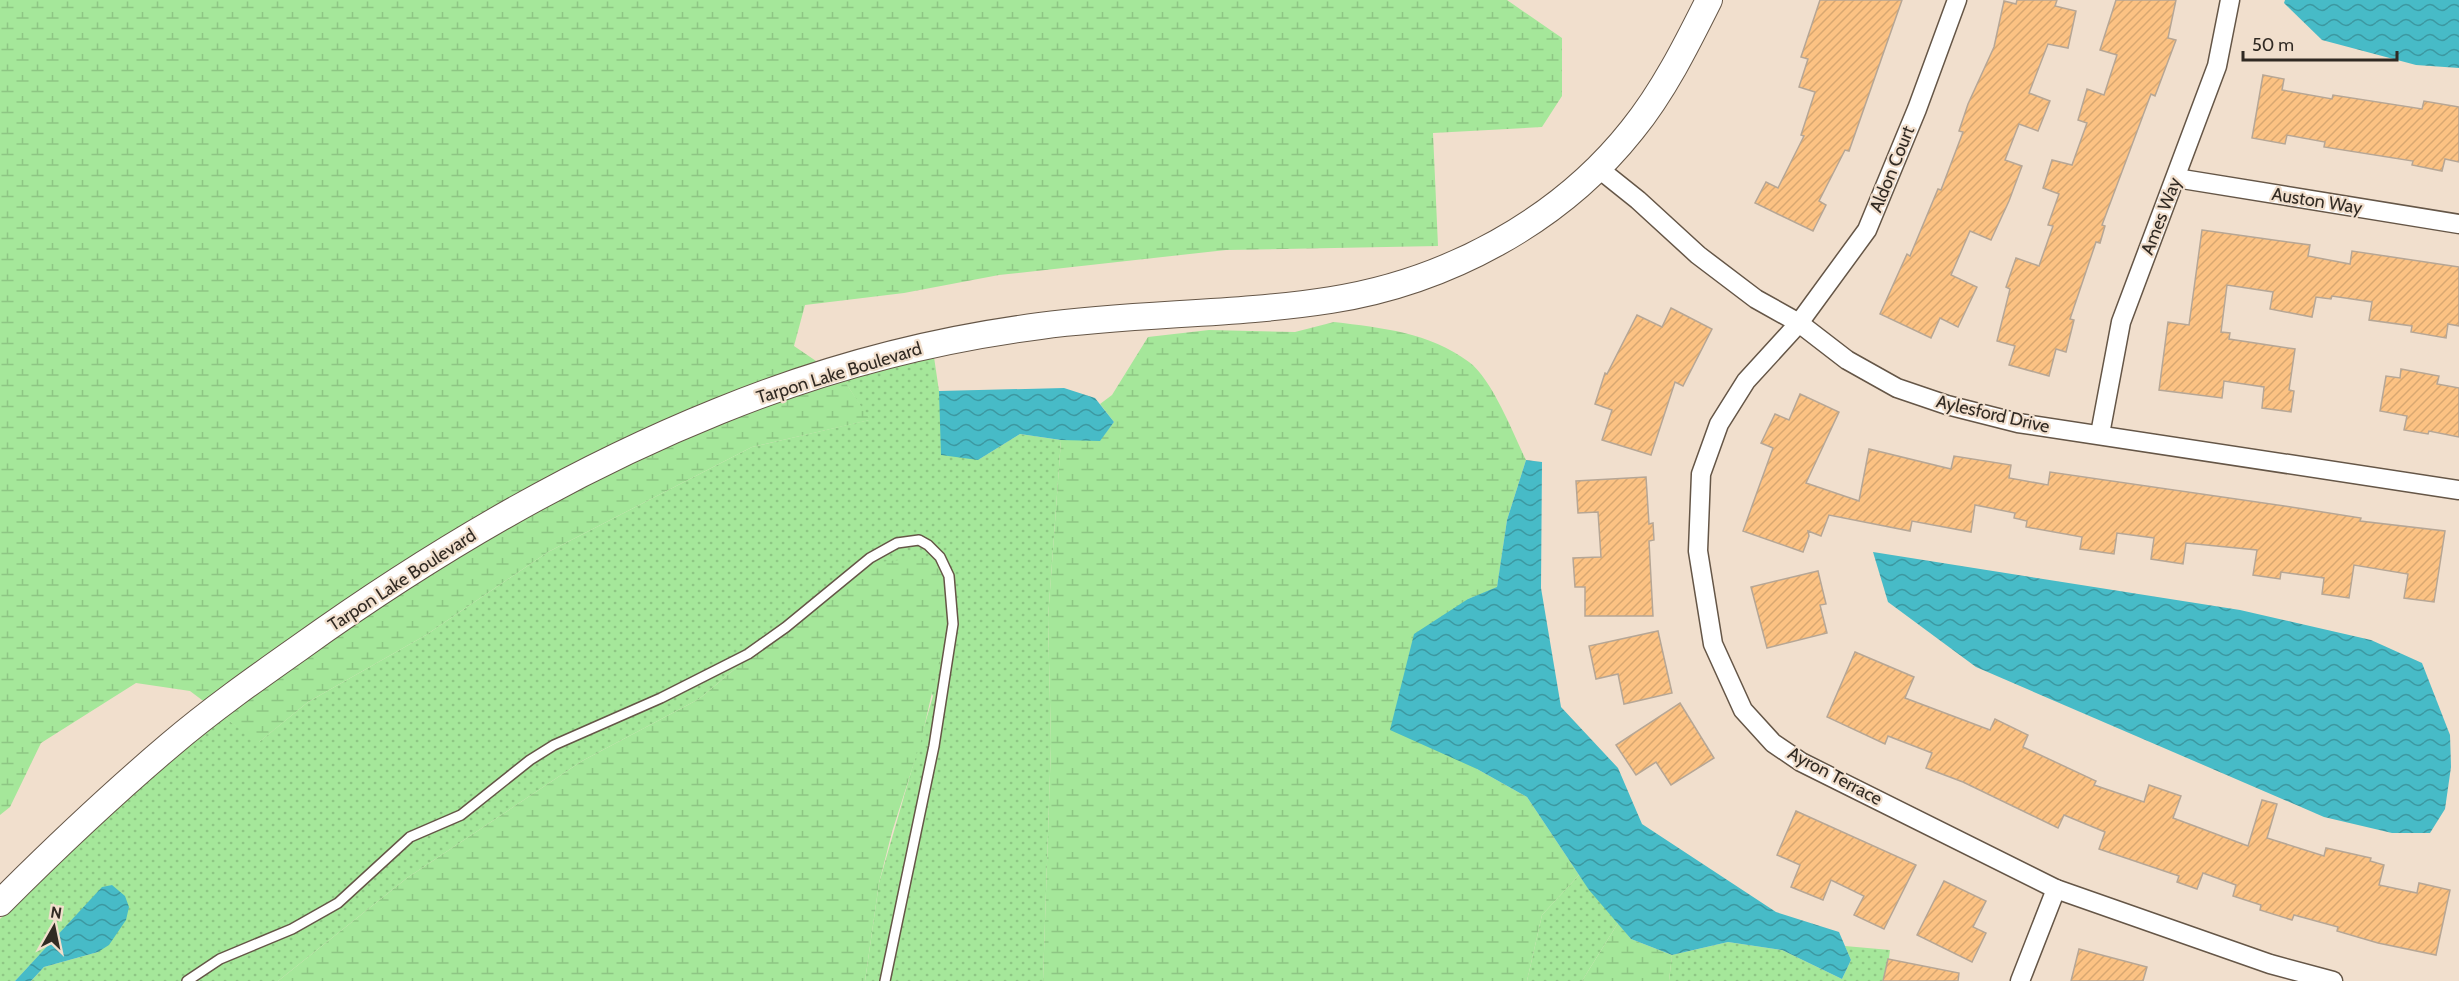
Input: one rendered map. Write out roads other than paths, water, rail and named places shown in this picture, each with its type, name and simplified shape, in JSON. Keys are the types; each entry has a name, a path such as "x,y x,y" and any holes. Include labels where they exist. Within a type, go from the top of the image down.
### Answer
{"street":[{"name":"Tarpon Lake Boulevard","path":"0,903 93,813 173,742 264,672 351,610 451,547 543,493 614,457 739,403 800,381 903,351 1042,325 1284,306 1387,288 1421,278 1498,243 1538,218 1598,168 1633,130 1664,81 1709,0"},
{"name":"Aldon Court","path":"1799,324 1867,230 1957,0"},
{"name":"Ames Way","path":"2100,434 2121,322 2217,66 2230,0"},
{"name":"Aylesford Drive","path":"1598,168 1638,200 1698,255 1756,299 1799,324 1847,360 1897,388 1947,405 2018,423 2459,490"},
{"name":"Auston Way","path":"2176,178 2459,224"},
{"name":"Ayron Terrace","path":"1799,324 1746,381 1719,424 1701,474 1698,551 1713,644 1743,710 1773,743 1801,762 2056,889 2270,964 2333,981"},
{"path":"2020,981 2056,889"}],"lane":[{"path":"187,981 220,959 292,929 338,903 410,837 461,815 538,755 748,654 786,627 870,558 897,543 919,540 940,557 950,576 953,624 934,746 885,981"}],"water":[{"path":"2285,0 2459,0 2459,68 2416,65 2322,40 2284,3"},
{"path":"1064,388 1095,398 1114,422 1100,441 1061,440 1020,434 978,460 941,455 939,391"},
{"path":"1526,460 1542,462 1541,588 1561,707 1618,768 1642,824 1776,912 1839,932 1851,960 1842,979 1782,950 1728,942 1672,955 1631,939 1589,890 1527,797 1477,769 1390,730 1414,634 1468,599 1497,587 1507,520"},
{"path":"1873,552 2240,610 2371,640 2422,663 2450,735 2451,767 2445,809 2430,833 2392,833 2324,817 1976,667 1888,602"},
{"path":"112,885 125,896 129,907 126,920 109,945 98,952 44,967 31,981 15,981 102,887"}]}
